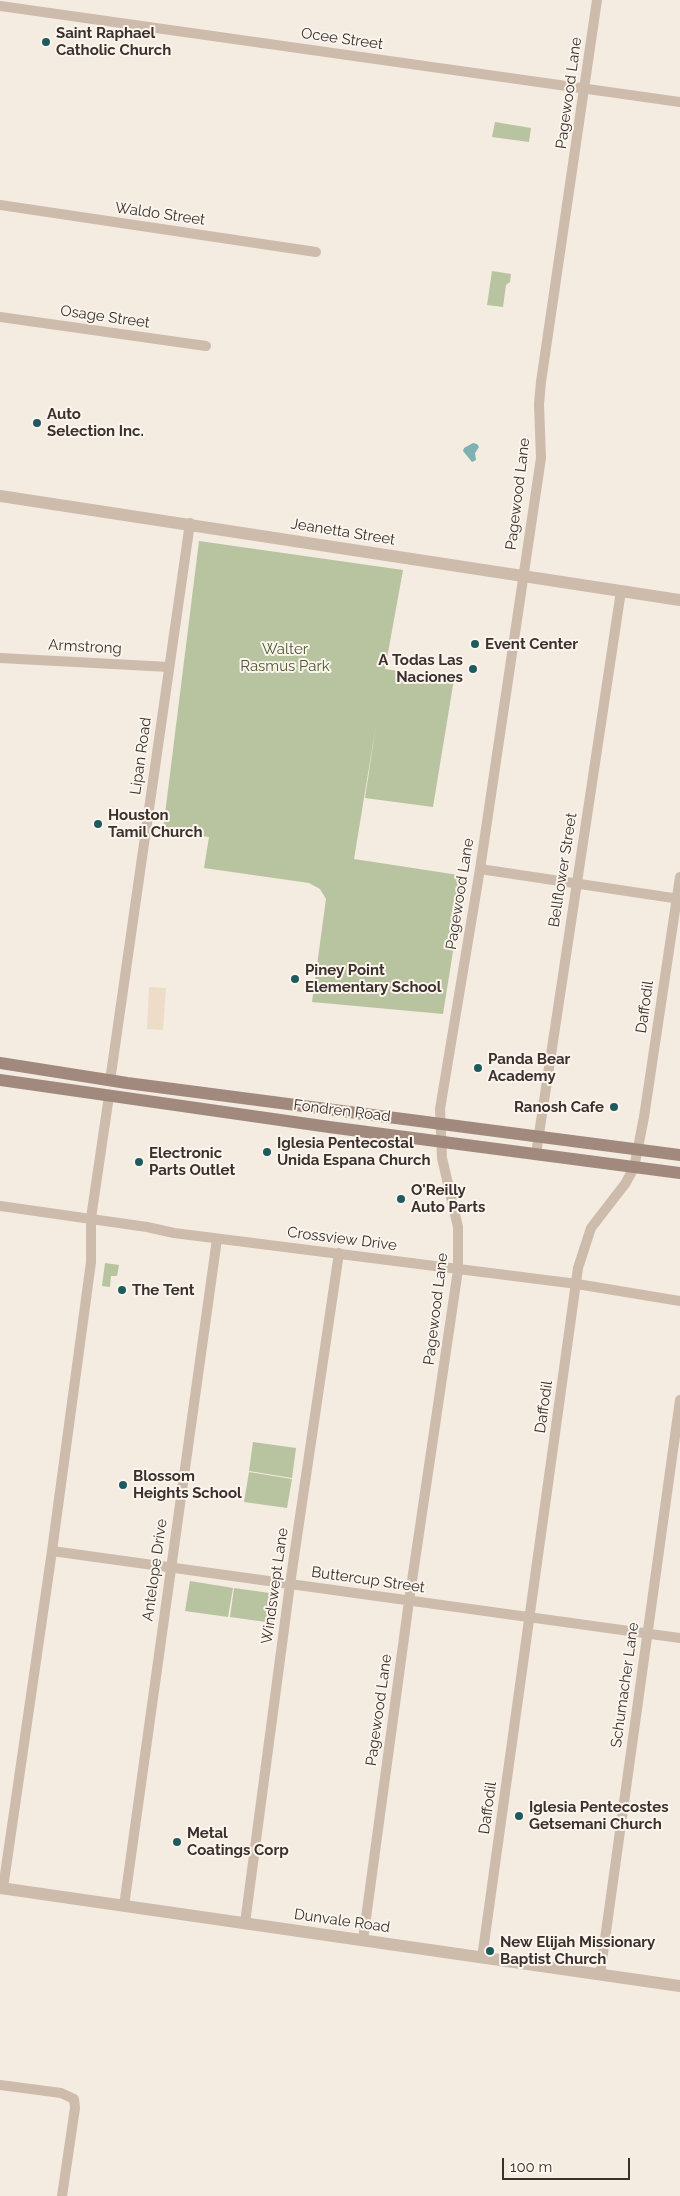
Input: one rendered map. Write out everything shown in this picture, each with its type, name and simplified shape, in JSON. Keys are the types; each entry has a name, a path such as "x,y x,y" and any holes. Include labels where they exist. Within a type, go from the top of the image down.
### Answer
{"main road":[{"name":"Fondren Road","path":"0,1063 110,1081 680,1155"},
{"name":"Fondren Road","path":"0,1080 329,1127 441,1140 680,1173"},
{"path":"49,1087 76,1083 102,1086 110,1081"},
{"path":"109,1096 122,1090 182,1090"},
{"path":"224,1112 227,1096"},
{"path":"329,1127 332,1110"}],"street":[{"name":"Pagewood Lane","path":"363,1940 409,1601 458,1270 458,1227 442,1158 440,1109 480,869 541,458 541,382 597,0"},
{"name":"Ocee Street","path":"0,6 680,102"},
{"name":"Waldo Street","path":"0,205 316,252"},
{"name":"Osage Street","path":"0,318 206,346"},
{"name":"Jeanetta Street","path":"0,496 680,600"},
{"name":"Lipan Road","path":"110,1081 190,524"},
{"name":"Bellflower Street","path":"536,1154 621,591"},
{"name":"Armstrong","path":"0,658 169,667"},
{"path":"480,869 678,899"},
{"name":"Daffodil","path":"482,1958 578,1268 591,1228 625,1184 634,1168 639,1150 680,877"},
{"path":"1,1888 6,1870 52,1551 91,1262 91,1218 109,1096"},
{"name":"Crossview Drive","path":"0,1206 91,1218 174,1233 577,1284 680,1301"},
{"name":"Antelope Drive","path":"124,1906 217,1238"},
{"name":"Windswept Lane","path":"245,1923 290,1584 339,1253"},
{"name":"Schumacher Lane","path":"600,1975 680,1400"},
{"name":"Buttercup Street","path":"52,1551 680,1638"},
{"name":"Dunvale Road","path":"1,1888 680,1986"},
{"path":"0,2085 61,2093 74,2099 75,2108 62,2196"}],"green space":[{"path":"495,122 531,128 529,142 492,137"},
{"path":"492,271 511,274 510,282 506,285 503,307 487,305"},
{"name":"Walter Rasmus Park","path":"199,541 403,570 385,669 454,679 433,807 365,798 376,725 354,859 465,876 443,1014 312,1002 326,899 320,889 309,883 204,868 209,837 163,830"},
{"path":"105,1263 119,1265 117,1276 111,1276 110,1287 102,1286"},
{"path":"253,1442 296,1448 292,1478 249,1471"},
{"path":"249,1472 292,1479 287,1508 244,1502"},
{"path":"190,1581 233,1588 228,1617 185,1611"},
{"path":"234,1588 277,1594 273,1623 230,1617"}],"shaded area":[{"path":"149,987 166,988 163,1030 147,1029"}],"water":[{"path":"473,443 479,447 475,453 476,460 472,462 463,451 464,448"}],"place":[{"name":"Saint Raphael Catholic Church","path":"46,42"},
{"name":"Auto Selection Inc.","path":"37,423"},
{"name":"Event Center","path":"475,644"},
{"name":"A Todas Las Naciones","path":"473,669"},
{"name":"Houston Tamil Church","path":"98,824"},
{"name":"Piney Point Elementary School","path":"295,979"},
{"name":"Panda Bear Academy","path":"478,1068"},
{"name":"Ranosh Cafe","path":"614,1107"},
{"name":"Iglesia Pentecostal Unida Espana Church","path":"267,1152"},
{"name":"Electronic Parts Outlet","path":"139,1162"},
{"name":"O'Reilly Auto Parts","path":"401,1199"},
{"name":"The Tent","path":"122,1290"},
{"name":"Blossom Heights School","path":"123,1485"},
{"name":"Iglesia Pentecostes Getsemani Church","path":"519,1816"},
{"name":"Metal Coatings Corp","path":"177,1842"},
{"name":"New Elijah Missionary Baptist Church","path":"490,1951"}]}
